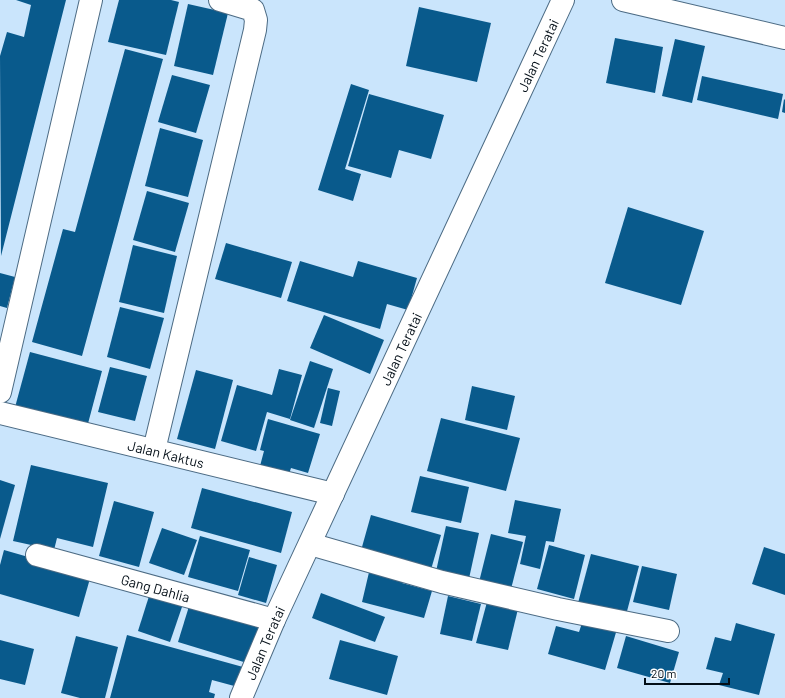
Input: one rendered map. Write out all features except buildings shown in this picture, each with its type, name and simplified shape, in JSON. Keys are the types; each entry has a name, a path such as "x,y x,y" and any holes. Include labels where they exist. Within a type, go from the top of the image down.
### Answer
{"street":[{"path":"0,392 91,0"},
{"path":"154,450 255,30 256,20 253,10 220,0"},
{"name":"Jalan Teratai","path":"240,698 274,620 560,0"},
{"path":"623,0 784,32"},
{"name":"Jalan Kaktus","path":"0,413 333,494"},
{"path":"310,544 442,582 558,609 668,631"},
{"name":"Gang Dahlia","path":"37,555 274,620"}]}
